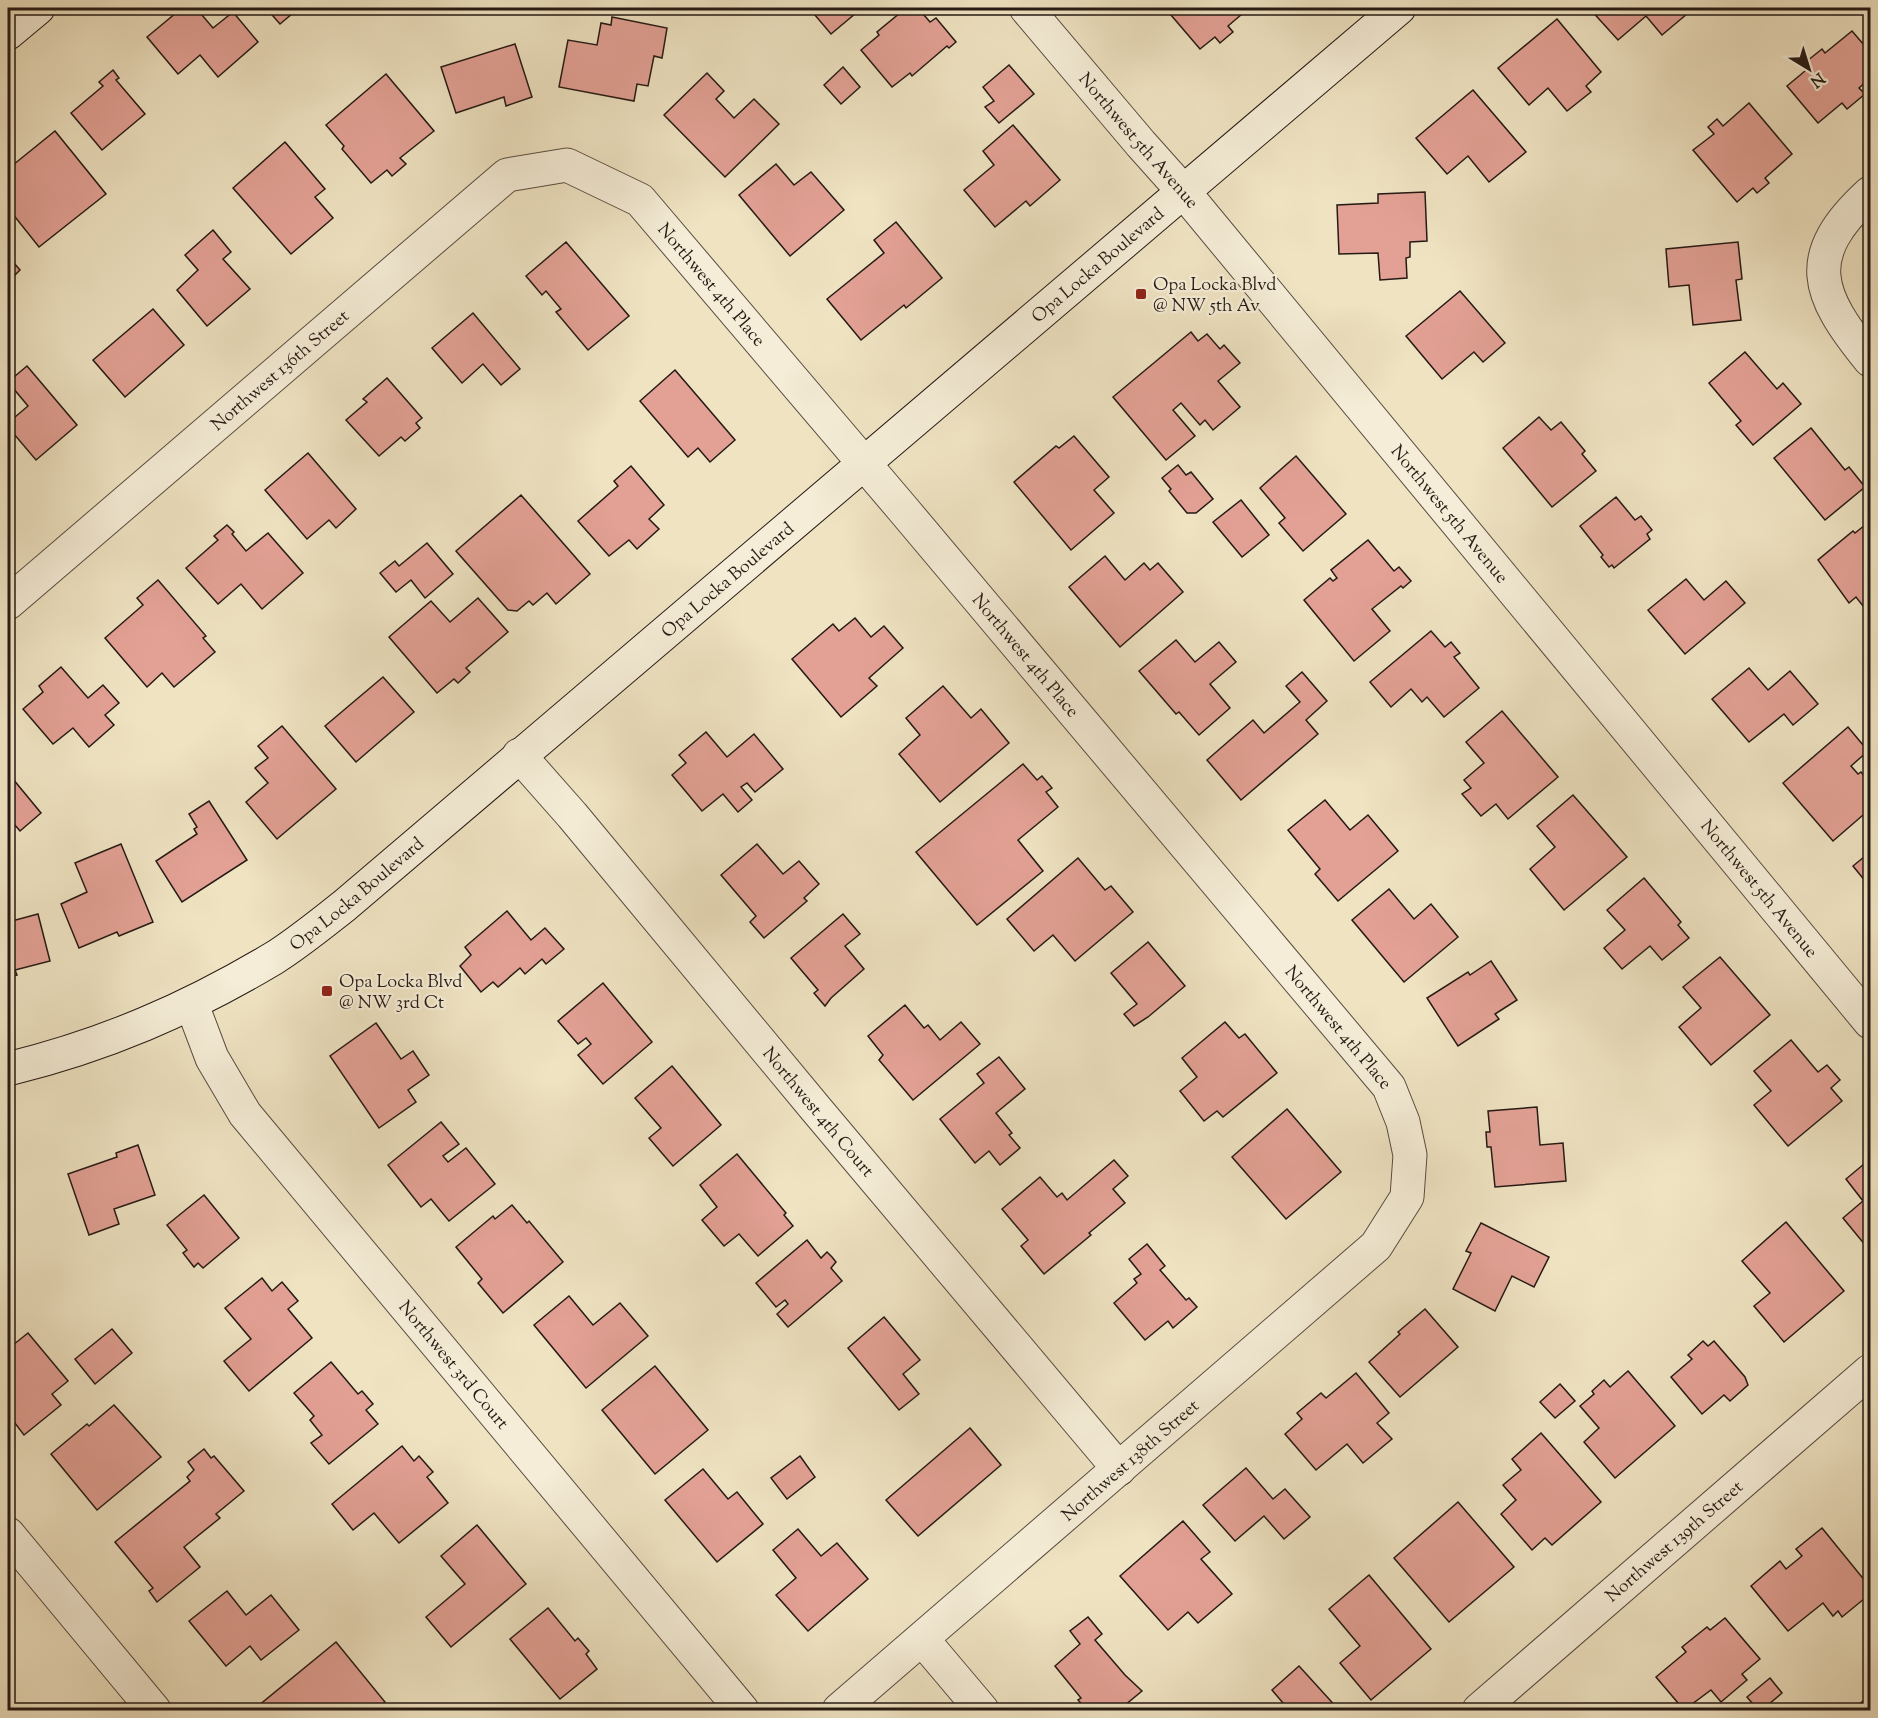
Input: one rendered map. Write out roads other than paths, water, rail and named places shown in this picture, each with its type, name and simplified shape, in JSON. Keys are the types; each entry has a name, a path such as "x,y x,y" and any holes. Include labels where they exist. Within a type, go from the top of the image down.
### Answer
{"street":[{"path":"8,33 38,8"},
{"name":"Northwest 5th Avenue","path":"1026,8 1183,191 1870,1022"},
{"name":"Opa Locka Boulevard","path":"8,1069 59,1057 119,1036 192,1005 275,957 326,920 387,871 519,756 1399,8"},
{"name":"Northwest 4th Place","path":"567,165 640,200 865,463 1389,1087 1403,1122 1410,1155 1407,1197"},
{"name":"Northwest 136th Street","path":"8,603 507,175 567,165"},
{"path":"1870,194 1851,211 1829,243 1824,259 1825,287 1832,307 1841,323 1870,360"},
{"name":"Northwest 4th Court","path":"519,756 572,815 816,1110 1119,1468"},
{"name":"Northwest 3rd Court","path":"192,1005 212,1058 245,1114 742,1710"},
{"name":"Northwest 138th Street","path":"839,1710 1376,1246 1407,1197"},
{"name":"Northwest 139th Street","path":"1479,1710 1870,1371"},
{"path":"8,1534 154,1710"},
{"path":"922,1639 982,1710"}],"place":[{"name":"Opa Locka Blvd @ NW 5th Av","path":"1141,294"},
{"name":"Opa Locka Blvd @ NW 3rd Ct","path":"327,991"}]}
